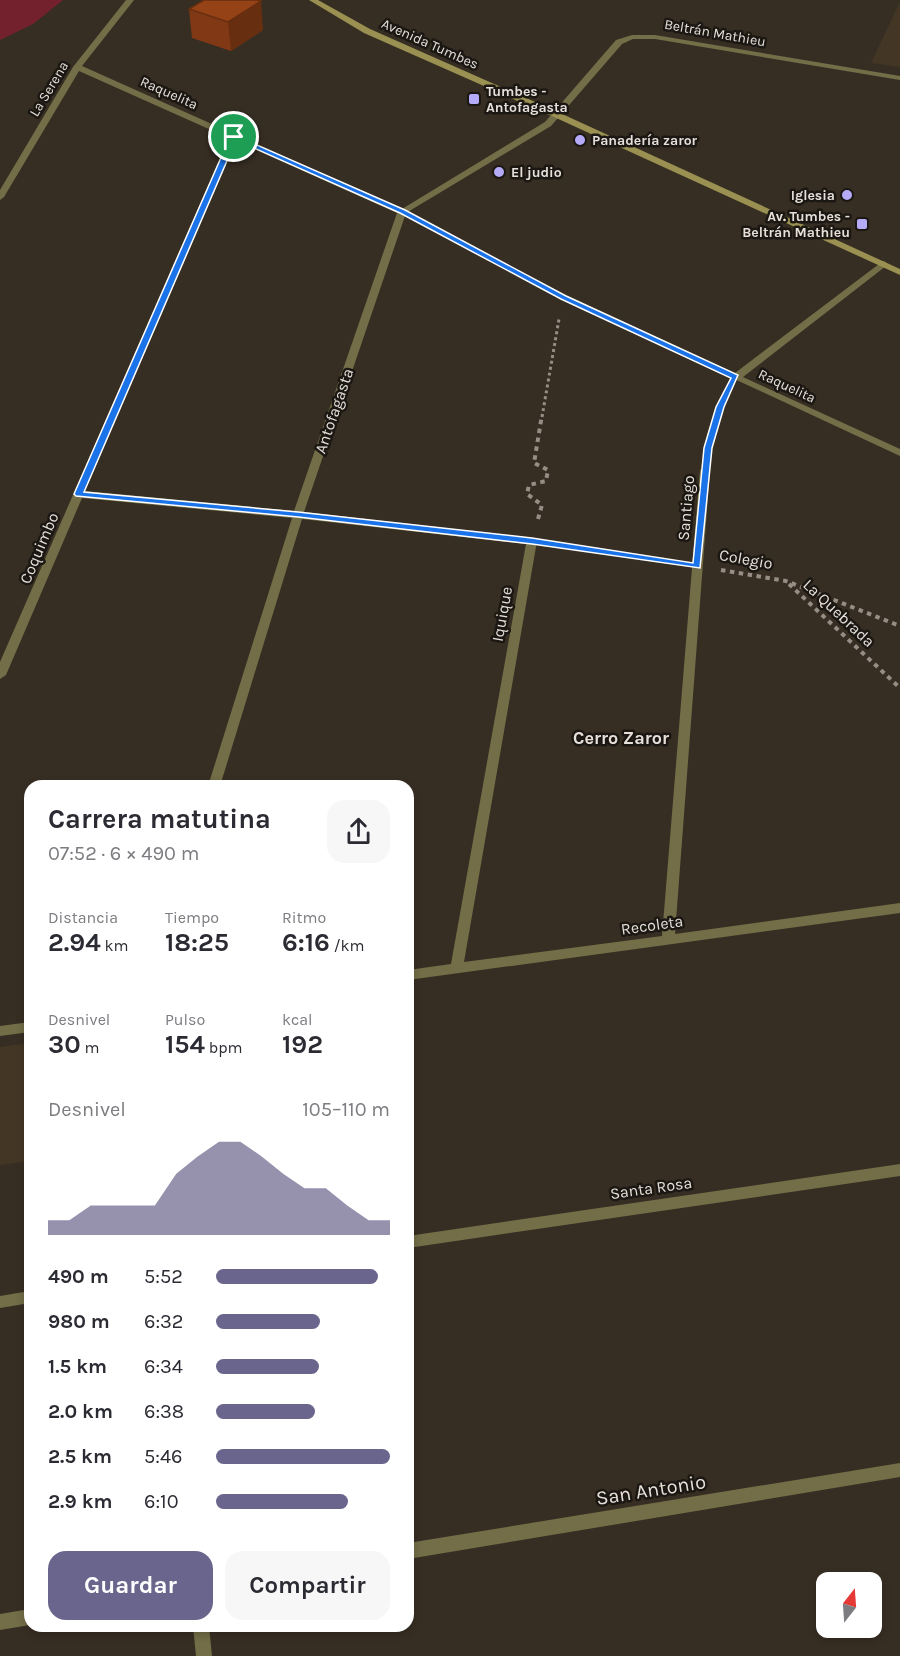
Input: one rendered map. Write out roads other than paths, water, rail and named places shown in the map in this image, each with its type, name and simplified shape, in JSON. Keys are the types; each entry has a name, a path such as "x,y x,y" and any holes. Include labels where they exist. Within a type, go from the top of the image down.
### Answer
{"main road":[{"name":"Avenida Tumbes","path":"313,0 367,31 557,114 900,272"}],"street":[{"name":"La Serena","path":"0,197 77,67 130,0"},
{"name":"Beltrán Mathieu","path":"557,114 619,42 639,36 900,78"},
{"name":"Raquelita","path":"77,67 402,212"},
{"path":"402,212 537,131 557,114"},
{"name":"Coquimbo","path":"0,675 234,137"},
{"name":"Antofagasta","path":"216,780 298,515 402,212"},
{"path":"736,377 883,264"},
{"name":"Raquelita","path":"563,297 900,453"},
{"name":"Santiago","path":"668,939 705,470"},
{"path":"78,494 298,515"},
{"name":"Iquique","path":"298,515 532,541 457,968"},
{"name":"Recoleta","path":"414,974 900,908"},
{"path":"0,1031 24,1028"},
{"name":"Santa Rosa","path":"414,1241 900,1170"},
{"path":"0,1302 24,1298"},
{"name":"San Antonio","path":"414,1550 900,1470"},
{"path":"0,1622 24,1618"},
{"path":"202,1632 204,1656"}],"place":[{"name":"Tumbes - Antofagasta","path":"474,99"},
{"name":"Panadería zaror","path":"580,140"},
{"name":"El judio","path":"499,172"},
{"name":"Iglesia","path":"847,195"},
{"name":"Av. Tumbes - Beltrán Mathieu","path":"862,224"}],"district":[{"name":"Cerro Zaror","path":"621,738"}]}
